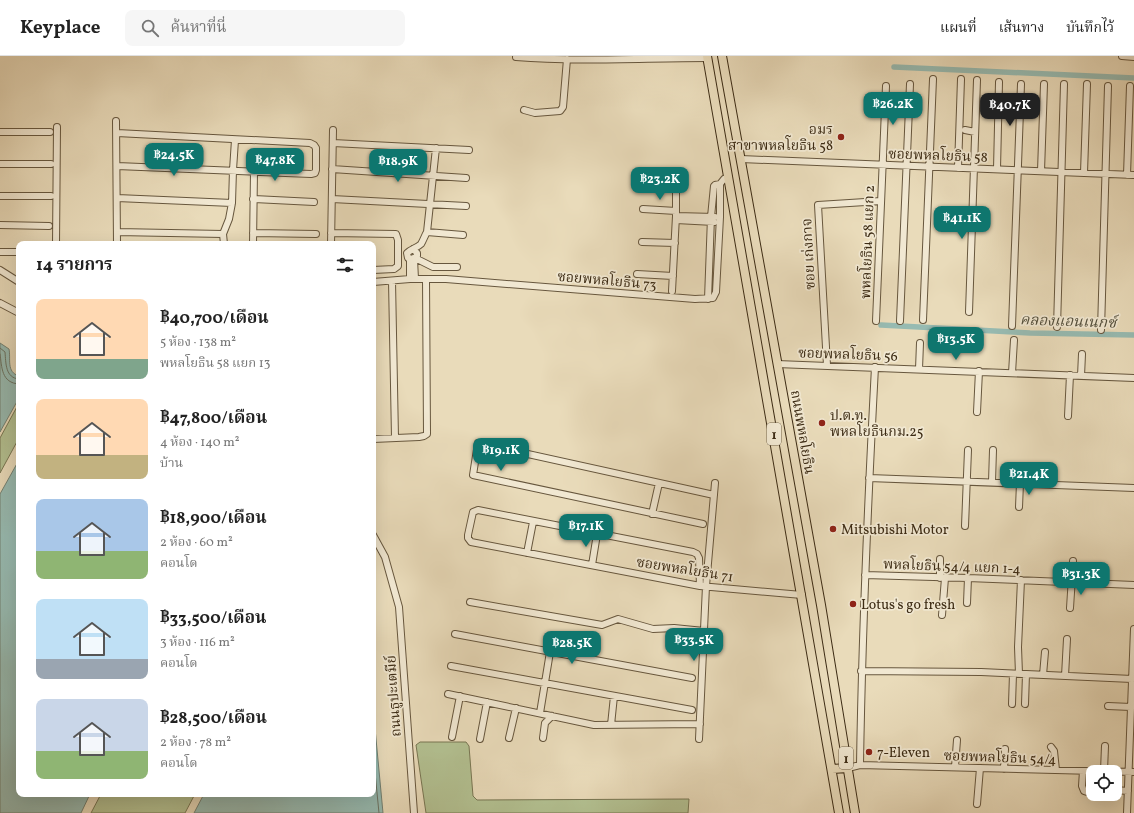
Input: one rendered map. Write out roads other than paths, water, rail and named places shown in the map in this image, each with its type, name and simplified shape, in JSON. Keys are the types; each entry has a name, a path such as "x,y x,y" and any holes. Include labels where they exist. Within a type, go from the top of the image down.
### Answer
{"main road":[{"name":"ถนนพหลโยธิน","path":"722,56 821,605 855,813"},
{"name":"ถนนพหลโยธิน","path":"707,57 840,813"},
{"path":"758,350 767,353 772,350 774,345"},
{"path":"832,769 848,768"}],"street":[{"path":"1122,56 1134,57"},
{"path":"516,57 536,59 707,57"},
{"path":"524,110 535,113 560,111 563,108 567,59"},
{"path":"923,320 933,79"},
{"path":"958,168 961,79"},
{"path":"969,312 977,80"},
{"path":"997,169 999,82"},
{"path":"900,320 910,84"},
{"path":"1012,326 1021,84"},
{"path":"1041,171 1044,84"},
{"path":"1057,327 1064,84"},
{"path":"1084,173 1087,84"},
{"name":"พหลโยธิน 58 แยก 2","path":"876,321 886,86"},
{"path":"1100,330 1108,86"},
{"path":"1130,86 1131,175"},
{"path":"116,121 117,241"},
{"path":"56,241 57,127"},
{"path":"331,241 333,130"},
{"path":"965,130 975,132"},
{"path":"0,132 50,132"},
{"path":"117,133 310,143 316,148 316,170 315,173 311,174 117,166"},
{"path":"223,241 222,234 229,219 232,203 232,170 235,140"},
{"path":"333,143 469,150"},
{"path":"412,279 412,256 421,244 427,232 436,148"},
{"name":"ซอยพหลโยธิน 58","path":"741,158 1131,175"},
{"path":"0,164 51,164"},
{"path":"332,169 466,178"},
{"path":"253,241 254,172"},
{"path":"720,184 720,220 716,292 713,298 708,299 711,219 714,186 720,184 724,179 728,178"},
{"path":"672,291 676,216 676,181"},
{"path":"0,196 51,196"},
{"path":"117,198 232,203"},
{"path":"253,199 314,202"},
{"path":"332,199 466,206"},
{"name":"ซอย เก่งกาจ","path":"827,365 818,205 881,201"},
{"path":"643,209 676,216 720,220"},
{"path":"0,225 49,226"},
{"path":"117,232 222,234"},
{"path":"253,232 316,234"},
{"path":"331,232 396,234 398,240 398,265 396,268 376,270"},
{"path":"427,232 463,235"},
{"path":"642,242 674,243"},
{"path":"0,252 16,252"},
{"path":"398,255 412,256 433,267 457,268"},
{"path":"0,270 16,280"},
{"path":"637,274 672,276"},
{"name":"ซอยพหลโยธิน 73","path":"376,282 412,279 446,279 708,299"},
{"path":"376,439 424,436 427,434 426,279"},
{"path":"392,281 395,438"},
{"path":"0,303 16,311"},
{"path":"1012,373 1014,340"},
{"path":"918,368 920,343"},
{"path":"1081,376 1082,354"},
{"name":"ซอยพหลโยธิน 56","path":"777,364 918,368 1134,378"},
{"path":"860,765 861,671 875,367"},
{"path":"978,412 979,371"},
{"path":"1068,416 1070,375"},
{"path":"704,524 472,474 478,443 714,495"},
{"path":"965,526 968,450"},
{"path":"992,482 993,450"},
{"path":"869,478 1134,488"},
{"path":"652,514 659,483"},
{"path":"703,586 716,483"},
{"path":"1019,507 1020,483"},
{"name":"ซอยพหลโยธิน 71","path":"533,522 476,510 474,512 468,538 471,542 703,586 802,596"},
{"path":"527,553 533,522 697,554 699,558 703,586 704,631 699,739"},
{"path":"592,565 597,534"},
{"name":"ถนนธูปะเตมีย์","path":"376,540 385,557 399,607 414,813"},
{"path":"940,559 943,578 942,615"},
{"path":"1070,608 1073,582 1073,561"},
{"name":"พหลโยธิน 54/4 แยก 1-4","path":"865,575 1134,585"},
{"path":"967,603 968,578"},
{"path":"1021,580 1018,653 1019,674 1025,704"},
{"path":"470,602 602,625 618,619 653,629 674,628 704,631"},
{"path":"1127,813 1131,772 1134,628"},
{"path":"455,634 692,678"},
{"path":"1065,676 1067,639"},
{"path":"540,713 550,652"},
{"path":"1043,675 1045,652"},
{"path":"451,666 692,710"},
{"path":"861,671 1132,678"},
{"path":"1012,704 1019,674"},
{"path":"448,694 594,725 700,724"},
{"path":"452,737 460,696"},
{"path":"611,724 614,696"},
{"path":"480,739 487,702"},
{"path":"1108,706 1132,707"},
{"path":"509,738 516,708"},
{"path":"543,738 545,723 552,716"},
{"path":"954,767 957,740"},
{"path":"1104,765 1105,746"},
{"path":"1051,747 1054,750 1056,770"},
{"path":"1004,769 1005,749"},
{"name":"ซอยพหลโยธิน 54/4","path":"848,768 860,765 1083,771"},
{"path":"977,804 980,768"},
{"path":"1083,771 1082,786 1084,791 1086,792"},
{"path":"1122,791 1128,791"}],"water":[{"path":"0,343 9,349 10,365 12,372 16,374 16,403 0,432"},
{"path":"16,465 16,797 89,797 81,813 0,813 0,494"},
{"path":"376,739 383,813 194,813 202,797 376,797"}],"waterway":[{"name":"คลองแอนเนกซ์","path":"894,67 1134,78"},
{"name":"คลองแอนเนกซ์","path":"881,325 1030,333 1134,335"}],"place":[{"name":"อมร สาขาพหลโยธิน 58","path":"841,137"},
{"name":"ป.ต.ท. พหลโยธินกม.25","path":"822,423"},
{"name":"Mitsubishi Motor","path":"833,529"},
{"name":"Lotus's go fresh","path":"853,604"},
{"name":"7-Eleven","path":"869,752"}]}
